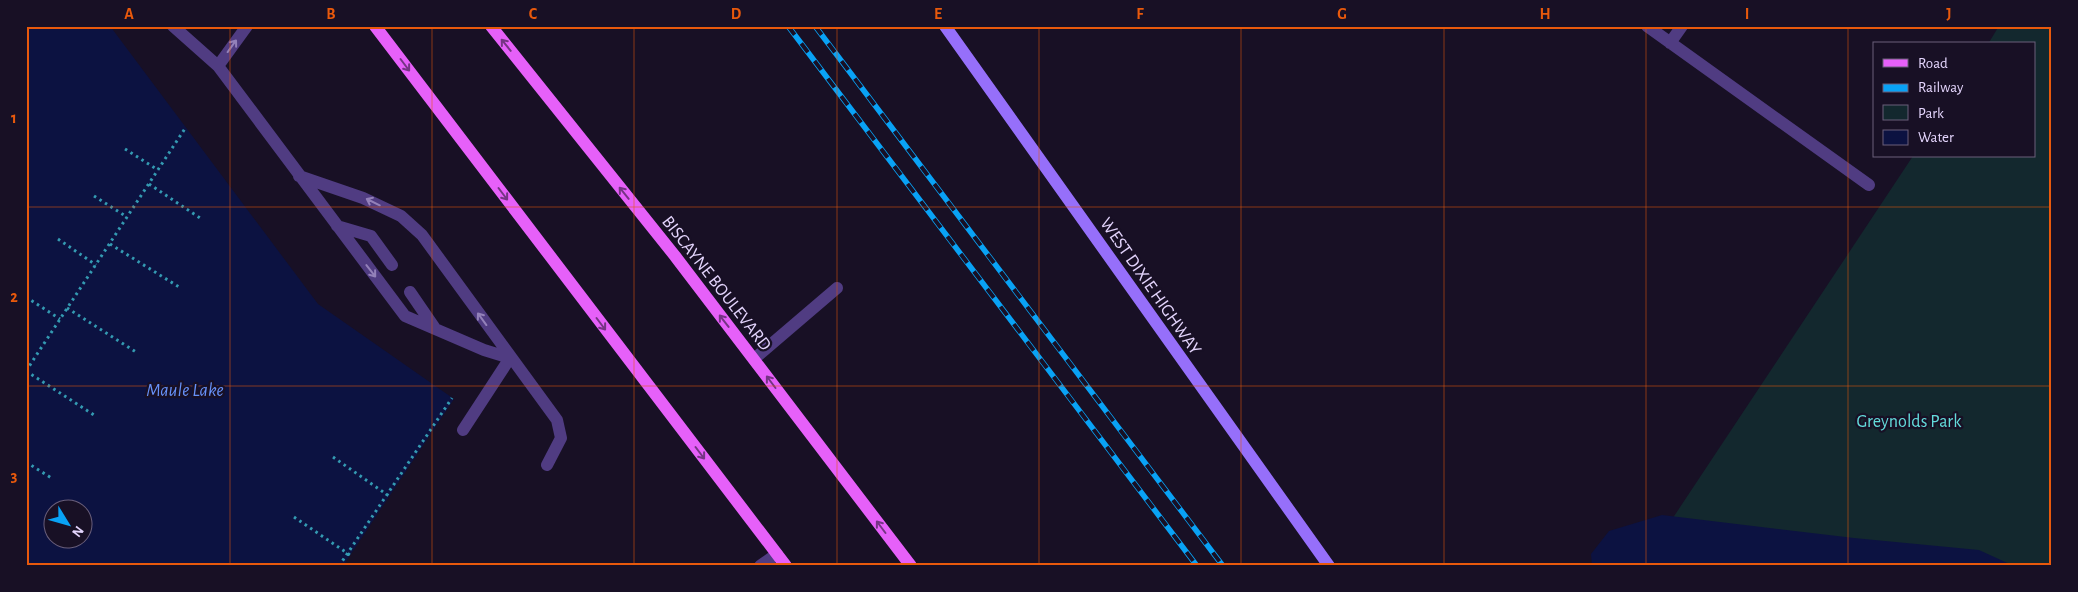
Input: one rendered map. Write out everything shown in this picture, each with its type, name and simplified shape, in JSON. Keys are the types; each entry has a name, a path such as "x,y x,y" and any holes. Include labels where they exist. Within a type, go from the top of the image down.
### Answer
{"main road":[{"path":"375,26 786,566"},
{"name":"BISCAYNE BOULEVARD","path":"491,26 675,256 911,566"}],"street":[{"name":"WEST DIXIE HIGHWAY","path":"945,26 1329,566"}],"lane":[{"path":"173,26 218,66 406,316 484,350 510,358"},
{"path":"218,66 247,26"},
{"path":"1647,26 1869,185"},
{"path":"1670,43 1682,26"},
{"path":"299,176 363,198 401,216 422,235 557,420 561,438 547,465"},
{"path":"337,226 371,236 392,265"},
{"path":"754,359 837,288"},
{"path":"410,292 434,327"},
{"path":"462,430 510,358"},
{"path":"760,566 777,554"}],"path":[{"path":"94,415 26,371 186,127"},
{"path":"125,148 158,170"},
{"path":"148,184 203,220"},
{"path":"94,196 127,217"},
{"path":"58,240 96,265"},
{"path":"110,244 179,287"},
{"path":"26,297 60,319"},
{"path":"67,308 136,352"},
{"path":"339,566 349,554 452,398"},
{"path":"333,457 388,495"},
{"path":"26,462 53,479"},
{"path":"294,517 349,554"}],"green space":[{"name":"Greynolds Park","path":"1999,26 2052,26 2052,566 1641,566 1912,158 2036,158 2036,42 1989,42"}],"water":[{"name":"Maule Lake","path":"26,26 110,26 318,304 454,399 343,566 26,566"},
{"path":"1662,515 1854,538 1979,550 2014,566 1592,566 1591,554 1609,531"}],"railway":[{"path":"788,26 1197,566"},
{"path":"815,26 1223,566"}]}
